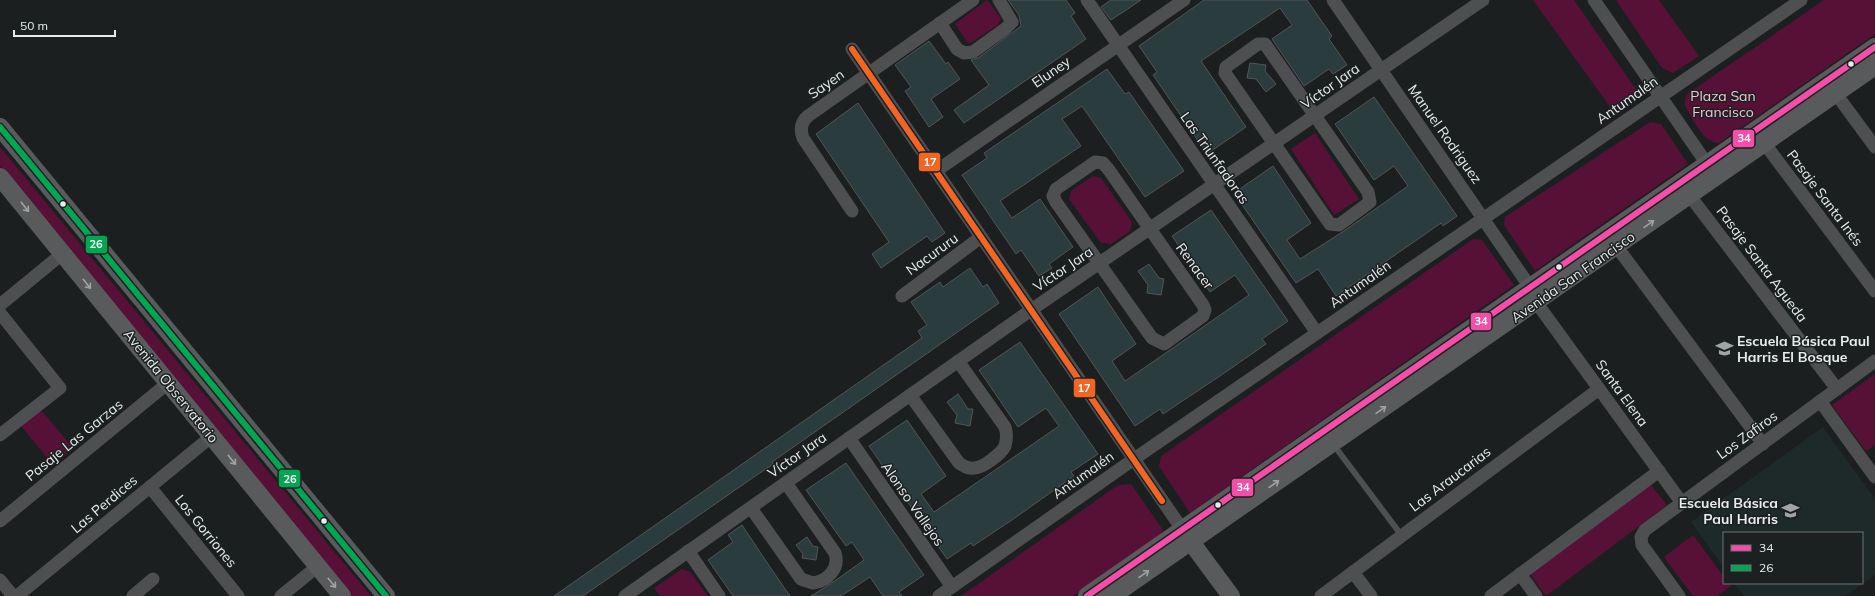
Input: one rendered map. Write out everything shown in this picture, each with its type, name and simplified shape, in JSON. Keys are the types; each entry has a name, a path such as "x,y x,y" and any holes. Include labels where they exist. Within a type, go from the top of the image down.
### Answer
{"main road":[{"name":"Avenida San Francisco","path":"1087,596 1333,443 1707,164 1875,47"},
{"name":"Avenida San Francisco","path":"1112,596 1186,535 1533,295 1616,247 1875,66"},
{"path":"0,127 386,596"},
{"name":"Avenida Observatorio","path":"0,177 342,596"},
{"path":"1186,535 1231,596"}],"street":[{"name":"Sayen","path":"852,210 803,138 802,126 808,116 973,0"},
{"path":"940,23 957,49 964,53 972,52 1005,29 1012,22 999,0"},
{"name":"Las Triunfadoras","path":"1087,0 1317,333"},
{"name":"Eluney","path":"936,171 1184,0"},
{"name":"Manuel Rodriguez","path":"1333,0 1483,218 1533,295"},
{"name":"Víctor Jara","path":"625,596 1031,310 1316,116 1483,0"},
{"path":"1594,0 1707,164"},
{"name":"Antumalén","path":"939,596 1134,459 1801,0"},
{"path":"1258,44 1266,44 1368,192 1370,202 1339,225 1330,224 1273,144 1225,73 1226,67 1258,44"},
{"path":"852,50 1186,535"},
{"path":"1836,94 1875,146"},
{"name":"Pasaje Santa Inés","path":"1764,144 1875,291"},
{"path":"1099,264 1053,196 1056,190 1088,166 1095,162 1103,163 1149,229"},
{"name":"Pasaje Santa Agueda","path":"1690,196 1837,389"},
{"name":"Renacer","path":"1099,264 1152,338 1164,344 1203,316 1205,310 1149,229"},
{"name":"Nacururu","path":"902,296 981,238"},
{"path":"1616,247 1762,444"},
{"path":"0,305 62,254"},
{"name":"Santa Elena","path":"1533,295 1682,503"},
{"path":"0,313 60,388 0,435"},
{"path":"910,395 959,463 969,468 979,468 1002,451 1007,433 1005,427 958,361"},
{"name":"Los Zafiros","path":"1679,596 1644,548 1641,537 1645,530 1875,361"},
{"name":"Pasaje Las Garzas","path":"0,521 168,383"},
{"name":"Las Araucarias","path":"1321,596 1599,389"},
{"path":"1820,401 1875,477"},
{"name":"Las Perdices","path":"17,596 212,436"},
{"name":"Alonso Vallejos","path":"849,438 952,587"},
{"path":"1491,596 1659,471"},
{"path":"751,508 801,579 813,583 831,574 837,563 835,553 786,483"},
{"name":"Los Gorriones","path":"150,487 238,596"},
{"path":"688,551 719,596"},
{"path":"281,596 318,566"},
{"path":"1353,572 1370,596"},
{"path":"1520,574 1536,596"},
{"path":"133,596 153,579"},
{"path":"0,580 13,596"}],"lane":[{"path":"1333,443 1402,536"}],"shaded area":[{"name":"Escuela Básica Paul Harris","path":"1823,427 1875,499 1875,575 1863,583 1863,532 1723,532 1723,567 1691,522"},
{"name":"Escuela Básica Paul Harris","path":"1735,584 1862,584 1845,596 1744,596"}],"green space":[{"path":"987,0 1001,18 998,25 972,42 968,43 955,24"},
{"path":"1533,0 1574,0 1637,91 1632,104 1616,115"},
{"path":"1616,0 1659,0 1699,56 1673,73 1662,68"},
{"name":"Plaza San Francisco","path":"1824,0 1875,0 1875,34 1719,143 1708,139 1699,129 1685,106 1687,94"},
{"name":"Plaza San Francisco","path":"1650,122 1661,124 1688,164 1535,271 1504,225 1505,217"},
{"path":"1315,133 1359,199 1334,215 1291,149"},
{"path":"0,147 371,596 351,596 0,166"},
{"path":"1093,176 1101,178 1132,222 1130,231 1111,244 1101,243 1069,199 1071,191"},
{"path":"1473,239 1482,240 1514,285 1190,513 1159,466 1161,456"},
{"path":"1875,374 1875,445 1866,451 1832,405"},
{"path":"41,410 73,448 53,465 21,426"},
{"path":"1131,484 1163,530 1160,536 1073,596 961,596 1118,485"},
{"path":"1650,484 1667,505 1546,596 1530,574"},
{"path":"1693,535 1723,576 1723,584 1730,584 1731,586 1717,596 1693,596 1664,557"},
{"path":"682,569 690,572 708,596 660,596 654,588"}],"building":[{"path":"1008,0 1066,0 1075,13 1071,16 1086,39 964,123 954,110 989,85 971,60 978,58 1021,26 1019,15"},
{"path":"1111,0 1141,0 1111,20 1101,7"},
{"path":"1204,0 1307,0 1332,36 1329,39 1347,65 1333,74 1329,69 1304,86 1272,39 1292,25 1280,8 1201,61 1246,127 1207,154 1153,75 1157,72 1139,46"},
{"path":"929,41 946,64 948,62 960,79 931,99 943,117 929,127 905,91 911,87 895,65"},
{"path":"1250,63 1266,65 1265,71 1276,84 1266,92 1256,79 1247,78"},
{"path":"1107,69 1125,94 1129,92 1184,171 1145,197 1082,106 1062,119 1081,146 1000,201 1012,218 1040,199 1073,247 1049,264 1052,268 1039,276 1021,250 1016,254 962,175 987,158 984,153"},
{"path":"1374,97 1457,216 1443,226 1441,223 1336,296 1318,269 1296,283 1234,193 1273,166 1311,223 1287,240 1300,259 1344,231 1408,186 1394,166 1374,180 1335,124"},
{"path":"858,103 945,233 932,242 927,236 881,268 872,254 889,242 816,134"},
{"path":"1211,210 1288,321 1262,339 1266,344 1220,376 1163,414 1160,409 1135,426 1059,314 1098,287 1136,344 1112,361 1125,381 1249,295 1235,275 1210,292 1172,236"},
{"path":"1149,264 1159,278 1164,279 1161,295 1147,293 1148,285 1138,271"},
{"path":"970,268 983,287 987,284 999,303 772,462 773,464 583,596 554,596 922,338 918,331 927,325 911,302 940,282 943,287"},
{"path":"1020,342 1098,454 1071,472 1074,476 1012,520 973,546 971,543 947,559 869,446 907,420 946,476 921,494 934,512 1033,444 1059,426 1046,408 1018,427 979,370"},
{"path":"958,394 968,409 973,409 970,426 955,423 957,415 947,402"},
{"path":"846,463 924,575 899,592 902,596 883,596 870,577 841,596 811,596 864,560 852,542 846,546 806,490"},
{"path":"742,525 790,596 733,596 708,560 733,542 728,535"},
{"path":"807,537 813,546 818,547 816,560 802,558 803,554 796,545"}],"transit line":[{"name":"34","path":"1087,596 1875,47"},
{"name":"17","path":"852,49 1162,501"},
{"name":"26","path":"0,127 386,596"}],"place":[{"name":"Escuela Básica Paul Harris El Bosque","path":"1724,349"},
{"name":"Escuela Básica Paul Harris","path":"1791,511"}]}
